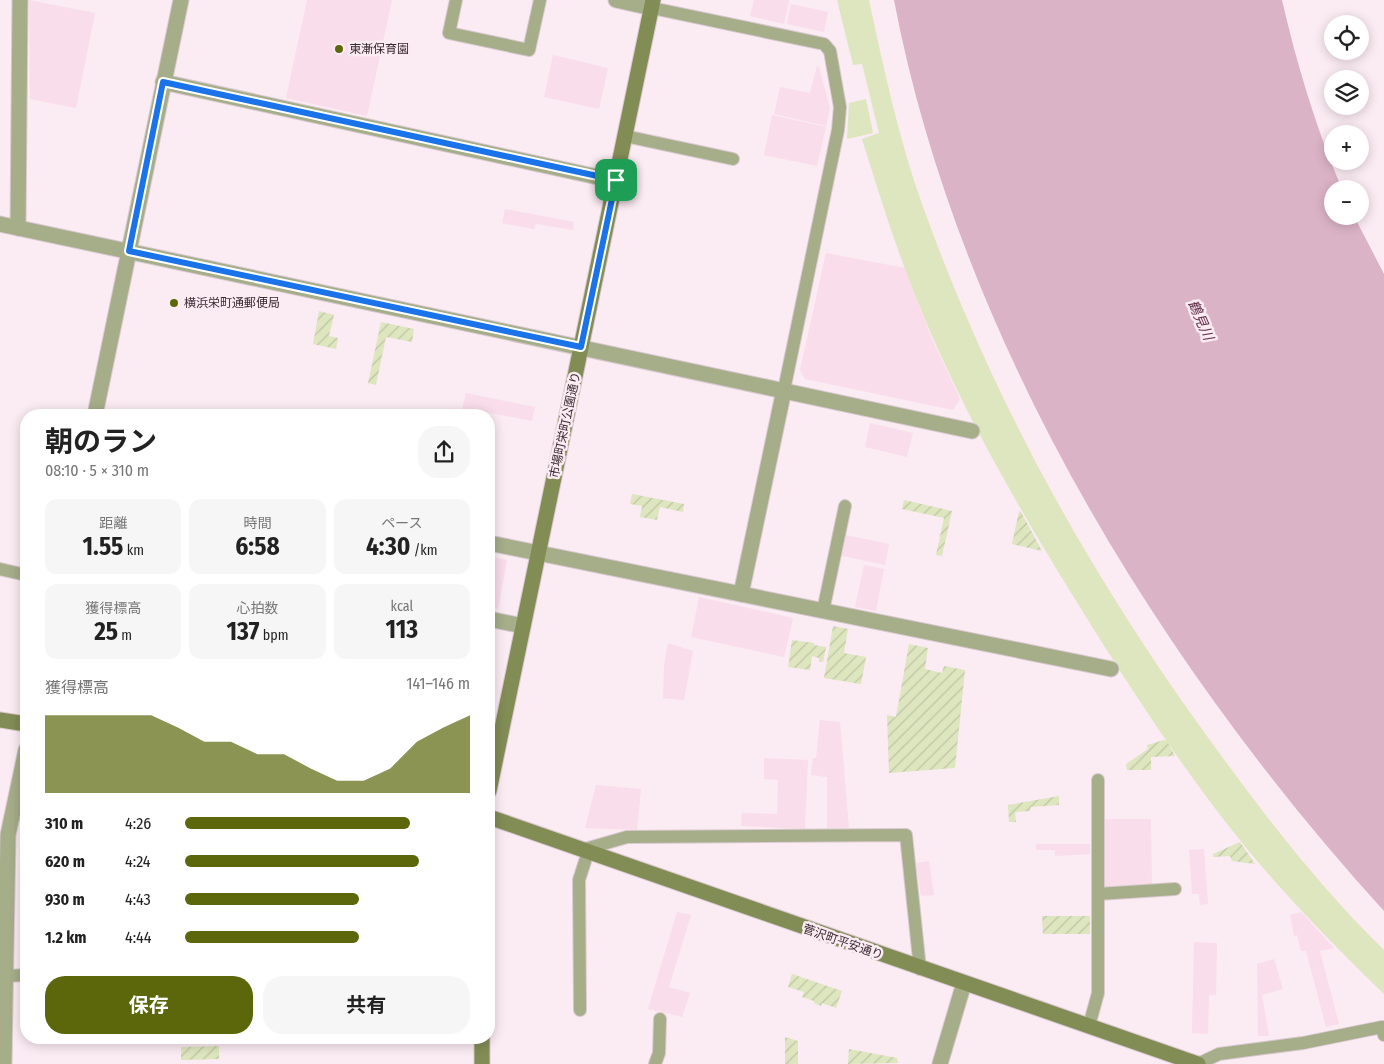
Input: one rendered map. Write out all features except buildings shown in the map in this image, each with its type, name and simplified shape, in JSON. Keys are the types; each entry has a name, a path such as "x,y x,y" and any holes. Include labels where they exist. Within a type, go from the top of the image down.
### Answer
{"street":[{"path":"18,228 20,0"},
{"path":"96,409 181,0"},
{"path":"616,0 652,4"},
{"name":"市場町栄町公園通り","path":"495,763 652,4"},
{"path":"163,82 616,180"},
{"path":"0,224 972,430"},
{"path":"741,594 784,390"},
{"path":"495,544 1111,669"},
{"path":"495,620 523,626"},
{"path":"0,720 20,723"},
{"path":"4,1064 8,835 20,778"},
{"name":"菅沢町平安通り","path":"495,819 920,969 1198,1064"},
{"path":"940,1064 964,983"},
{"path":"482,1044 482,1064"}],"lane":[{"path":"456,0 450,33 529,50 540,0"},
{"path":"652,4 824,44 830,52 840,108 838,130 784,390"},
{"path":"625,136 734,159"},
{"path":"823,611 844,506"},
{"path":"0,569 20,574"},
{"path":"1089,1026 1098,993 1098,780"},
{"path":"580,1010 579,880 585,851 627,837 906,835 920,969"},
{"path":"1098,894 1175,889"},
{"path":"7,976 20,975"},
{"path":"655,1064 659,1053 660,1019"},
{"path":"1198,1064 1219,1054 1304,1043 1382,1027 1384,1035"}],"shaded area":[{"path":"29,0 95,13 76,108 30,99"},
{"name":"東漸保育園","path":"307,0 392,0 367,116 286,98"},
{"path":"754,0 789,0 784,24 750,16"},
{"path":"791,4 828,12 824,32 787,24"},
{"path":"553,55 608,68 599,109 544,97"},
{"path":"817,66 819,67 830,108 826,126 774,114 780,87 810,93"},
{"path":"772,115 826,127 817,166 764,155"},
{"path":"505,209 574,222 573,230 536,224 534,229 502,223"},
{"path":"826,253 905,268 932,339 960,399 953,410 805,379 800,370"},
{"path":"466,393 535,407 532,421 495,414 495,409 462,409"},
{"path":"870,423 913,433 907,457 865,447"},
{"path":"846,535 889,544 885,565 842,556"},
{"path":"495,557 507,560 498,609 495,608"},
{"path":"864,565 884,569 876,611 855,607"},
{"path":"699,597 793,618 784,657 691,637"},
{"path":"668,643 693,651 684,700 663,698 664,666"},
{"path":"820,720 840,722 849,828 827,828 827,777 811,775 813,758 816,758"},
{"path":"764,758 808,760 805,829 741,826 742,813 777,814 778,780 764,779"},
{"path":"596,785 641,789 637,830 585,828"},
{"path":"1101,819 1151,819 1152,886 1102,887"},
{"path":"1036,844 1090,844 1090,854 1055,856 1055,850 1036,850"},
{"path":"1204,849 1208,904 1200,905 1199,894 1192,894 1189,850"},
{"path":"929,861 934,895 921,896 916,863"},
{"path":"677,912 691,915 669,987 690,993 682,1017 648,1009"},
{"path":"1301,912 1334,948 1320,951 1339,1024 1326,1027 1306,951 1301,951 1297,935 1294,936 1290,915"},
{"path":"1194,942 1217,943 1216,995 1209,995 1208,1034 1192,1033"},
{"path":"1274,959 1283,989 1262,995 1269,1036 1258,1036 1257,964"}],"green space":[{"path":"837,0 869,0 899,131 923,207 978,344 1043,476 1116,602 1199,725 1242,784 1310,870 1384,950 1384,994 1326,937 1271,877 1192,777 1097,635 992,458 938,349 913,291 890,226 862,139 879,133 862,64 853,65"},
{"path":"866,99 873,133 847,139 849,103"},
{"path":"319,311 334,315 329,336 338,338 336,349 313,344"},
{"path":"381,322 414,329 412,342 386,337 376,385 368,383"},
{"path":"632,494 684,504 683,512 660,507 657,520 640,517 642,506 630,504"},
{"path":"904,500 952,511 942,556 936,555 944,518 902,509"},
{"path":"1019,511 1021,512 1042,551 1012,544"},
{"path":"833,626 848,629 844,653 866,657 861,684 824,678"},
{"path":"792,640 826,647 823,662 819,662 819,658 812,656 810,670 788,667"},
{"path":"909,644 928,648 925,669 942,673 944,666 965,670 955,768 889,773 887,715 896,717"},
{"path":"1164,740 1167,741 1175,756 1151,757 1151,770 1127,770 1126,764 1148,749 1147,745"},
{"path":"1059,796 1059,805 1031,807 1030,811 1015,812 1016,822 1009,822 1008,805"},
{"path":"1240,842 1255,864 1232,861 1230,856 1213,857 1213,854"},
{"path":"1042,916 1090,916 1090,934 1043,934"},
{"path":"792,974 842,991 836,1008 822,1003 821,1006 814,1003 814,1001 802,997 804,992 788,987"},
{"path":"785,1037 798,1041 798,1064 785,1064"},
{"path":"219,1046 219,1059 181,1060 181,1047"},
{"path":"849,1049 897,1058 898,1063 848,1064"}],"water":[{"name":"鶴見川","path":"894,0 1282,0 1308,96 1324,143 1324,170 1335,170 1338,180 1324,180 1324,225 1359,225 1384,274 1384,911 1300,814 1220,710 1146,601 1077,487 1017,370 966,249 924,125"}],"place":[{"name":"東漸保育園","path":"339,49"},
{"name":"横浜栄町通郵便局","path":"174,303"}],"route":[{"path":"163,82 616,180 581,347 129,251 163,82"}]}
